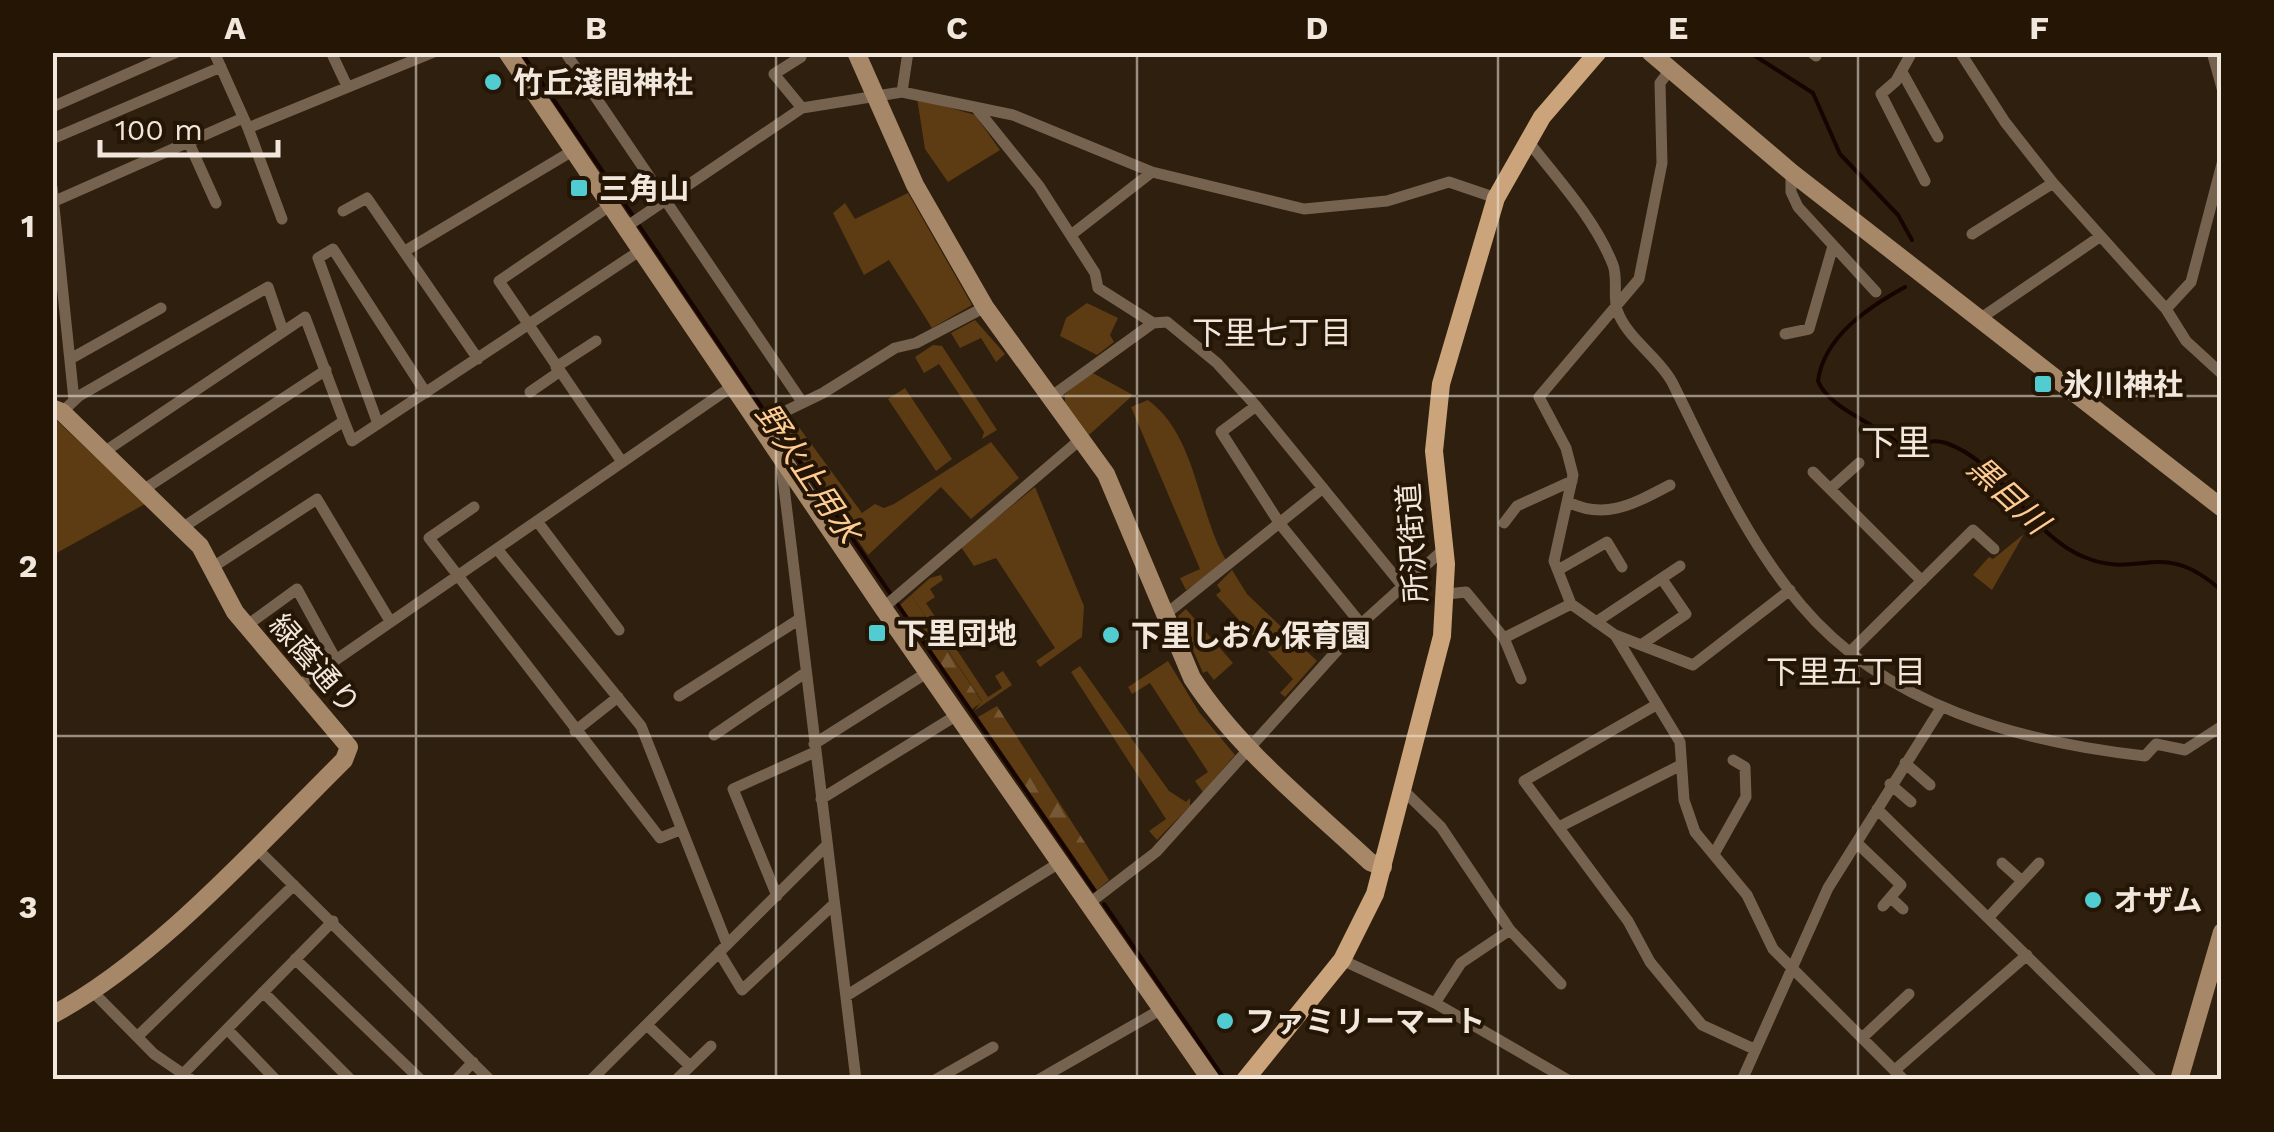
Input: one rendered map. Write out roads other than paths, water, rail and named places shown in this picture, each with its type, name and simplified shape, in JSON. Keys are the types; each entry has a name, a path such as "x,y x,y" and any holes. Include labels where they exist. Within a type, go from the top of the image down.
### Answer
{"main road":[{"name":"所沢街道","path":"1244,1080 1342,960 1362,924 1383,866 1442,636 1446,594 1436,491 1436,417 1442,384 1496,198 1527,140 1598,52"}],"street":[{"path":"52,106 177,52"},
{"path":"214,52 282,219"},
{"path":"331,52 347,86"},
{"path":"63,406 72,358 57,254 54,194 111,176 189,142 434,52"},
{"path":"507,52 611,205 632,223 641,250 734,385 766,421 780,451 890,602 957,716 1210,1080"},
{"path":"564,52 802,402"},
{"path":"794,52 800,57 774,74 802,108"},
{"path":"856,52 914,186 985,307 1106,474 1192,678 1250,750 1370,862 1383,866"},
{"path":"902,92 908,52"},
{"path":"1650,52 1791,172 2222,508"},
{"path":"1912,52 1902,72 1881,94 1925,180"},
{"path":"1960,52 2005,122 2053,184 2098,238 2166,308 2186,341 2222,374"},
{"path":"2212,52 2222,88"},
{"path":"52,139 221,67"},
{"path":"1669,71 1660,83 1662,163 1639,279 1617,310 1539,396 1570,459 1572,481 1557,542 1558,570 1572,604 1596,622 1616,636 1693,665 1790,590"},
{"path":"1902,72 1938,137"},
{"path":"632,223 802,108 902,92 1013,115 1152,172 1304,210 1388,202 1449,182 1496,198"},
{"path":"976,109 1039,186 1107,298 1153,324"},
{"path":"1527,140 1574,200 1614,266 1617,310 1670,378 1693,432 1760,548 1826,631 1904,692 1941,708 2085,750 2146,756 2156,744 2186,750 2222,726"},
{"path":"189,142 216,203"},
{"path":"405,250 574,150"},
{"path":"2166,308 2191,282 2219,196 2222,164"},
{"path":"1070,234 1152,172"},
{"path":"1791,172 1798,208 1876,292"},
{"path":"1972,234 2053,184"},
{"path":"343,212 367,198 478,359"},
{"path":"611,205 499,281 622,462"},
{"path":"1981,318 2098,238"},
{"path":"1785,334 1809,329 1833,246"},
{"path":"378,424 318,258 332,249 426,393"},
{"path":"104,452 306,318 352,441 641,250"},
{"path":"63,406 268,287 283,331"},
{"path":"766,421 895,348 916,344 985,307"},
{"path":"72,358 161,308"},
{"path":"1052,396 1153,324 1167,322 1217,363 1256,406 1401,584"},
{"path":"530,392 596,341"},
{"path":"143,490 326,370"},
{"path":"298,686 734,385"},
{"name":"緑蔭通り","path":"52,1015 94,993 255,847 348,755 344,740 246,626 213,567 182,528 63,406"},
{"path":"1256,406 1222,432 1280,524 1361,624"},
{"path":"182,528 344,421"},
{"path":"890,602 1082,438"},
{"path":"780,451 778,471 856,1080"},
{"path":"1830,489 1858,463"},
{"path":"1813,472 1922,581"},
{"path":"1504,523 1517,506 1572,481"},
{"path":"1568,502 1590,513 1624,508 1670,485"},
{"path":"1166,614 1323,488"},
{"path":"213,567 317,499 390,620"},
{"path":"474,506 428,538 660,838 680,830"},
{"path":"537,521 618,630"},
{"path":"1852,651 1973,530 1994,549"},
{"path":"1558,570 1607,542 1622,567"},
{"path":"497,549 641,726 742,990 834,904"},
{"path":"1087,904 1156,852 1361,624 1444,549"},
{"path":"1596,622 1680,566"},
{"path":"1641,645 1686,614 1662,578"},
{"path":"246,626 296,589 336,660"},
{"path":"1446,594 1466,592 1504,638 1520,679"},
{"path":"1504,638 1572,604"},
{"path":"679,696 798,620"},
{"path":"1616,636 1680,742 1679,766 1695,832 1746,895 1773,950 1900,1075 2027,956"},
{"path":"777,896 733,789 814,748 928,672"},
{"path":"714,734 805,673"},
{"path":"575,731 618,697"},
{"path":"1656,705 1524,780 1628,920 1650,962 1702,1026 1754,1049"},
{"path":"1742,1080 1828,888 1941,708"},
{"path":"821,799 957,716"},
{"path":"1714,854 1746,797 1745,767 1734,760"},
{"path":"1905,763 1930,784"},
{"path":"1559,827 1679,766"},
{"path":"1890,784 1912,802"},
{"path":"1402,789 1440,828 1510,930 1561,984"},
{"path":"1878,809 2152,1080"},
{"path":"1857,843 1902,886 1887,902 1903,909"},
{"path":"592,1080 826,845"},
{"path":"255,847 490,1080"},
{"path":"1988,918 2039,862"},
{"path":"846,996 1059,863"},
{"path":"2002,863 2022,881"},
{"path":"138,1036 294,885"},
{"path":"94,993 187,1077 227,1028 333,921"},
{"path":"1435,1004 1461,963 1510,930"},
{"path":"2178,1080 2222,932"},
{"path":"295,960 420,1080"},
{"path":"1342,960 1435,1004 1568,1080"},
{"path":"263,992 351,1080"},
{"path":"1862,1038 1909,994"},
{"path":"1038,1080 1160,1010"},
{"path":"647,1025 690,1066"},
{"path":"227,1028 276,1080"},
{"path":"676,1080 711,1046"},
{"path":"935,1080 993,1047"},
{"path":"456,1080 473,1062"}],"waterway":[{"name":"野火止用水","path":"521,52 633,216"},
{"name":"黒目川","path":"1749,52 1813,93 1840,154 1898,215 1912,240"},
{"name":"野火止用水","path":"638,224 767,415"},
{"name":"黒目川","path":"1905,287 1863,314 1829,350 1818,381 1832,400 1900,445 1940,442 1966,453 1984,466 2047,532 2084,557 2121,565 2167,562 2201,575 2222,591"},
{"name":"野火止用水","path":"773,423 1096,893"},
{"name":"野火止用水","path":"1104,904 1225,1080"}],"place":[{"name":"竹丘淺間神社","path":"493,82"},
{"name":"三角山","path":"579,188"},
{"name":"氷川神社","path":"2043,384"},
{"name":"下里団地","path":"877,633"},
{"name":"下里しおん保育園","path":"1111,635"},
{"name":"オザム","path":"2093,900"},
{"name":"ファミリーマート","path":"1225,1021"}],"district":[{"name":"下里七丁目","path":"1272,333"},
{"name":"下里","path":"1896,443"},
{"name":"下里五丁目","path":"1846,672"}]}
